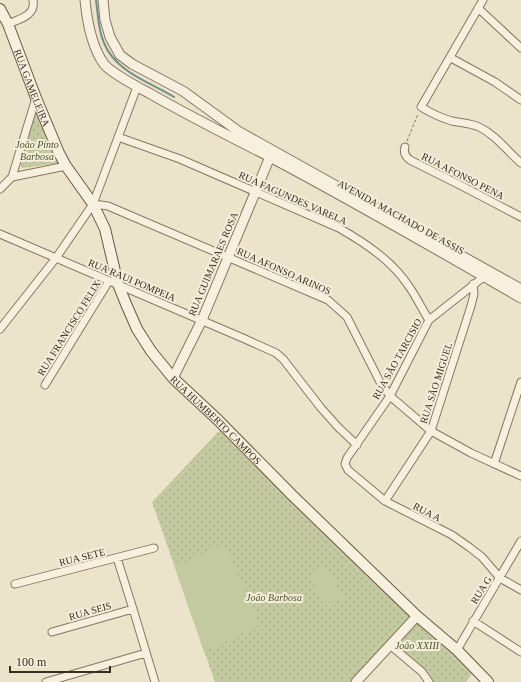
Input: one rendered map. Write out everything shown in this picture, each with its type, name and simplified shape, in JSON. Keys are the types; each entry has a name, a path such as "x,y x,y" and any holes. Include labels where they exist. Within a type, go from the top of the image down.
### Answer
{"main road":[{"name":"RUA GAMELEIRA","path":"0,9 8,24 36,98 66,166 93,204"},
{"name":"RUA HUMBERTO CAMPOS","path":"93,204 105,229 114,282 137,329 151,351 173,378 218,420 292,495 417,616 457,650 488,682"}],"street":[{"path":"8,24 32,12 34,9 33,0"},
{"name":"AVENIDA MACHADO DE ASSIS","path":"85,0 86,12 94,45 104,64 137,87 201,123 271,154"},
{"name":"AVENIDA MACHADO DE ASSIS","path":"103,0 105,20 110,37 120,55 132,64 183,91 271,154 377,216 487,274 521,289"},
{"path":"483,0 451,58 421,107 434,114 453,121 479,127 497,140 521,163"},
{"path":"478,8 521,48"},
{"path":"451,58 495,82 521,100"},
{"path":"0,329 56,258 93,204 137,87"},
{"path":"0,190 12,177 36,98"},
{"name":"RUA FAGUNDES VARELA","path":"118,137 180,159 339,228 364,243 395,269 408,285 429,320"},
{"name":"RUA AFONSO PENA","path":"405,147 404,153 410,160 521,217"},
{"name":"RUA GUIMARAES ROSA","path":"173,378 202,320 271,154"},
{"path":"12,177 66,166"},
{"name":"RUA AFONSO ARINOS","path":"93,204 108,206 328,300 347,316 377,377 390,396 431,432 521,476"},
{"name":"RUA RAUI POMPEIA","path":"0,234 276,353 283,359 321,408 357,445"},
{"name":"AVENIDA MACHADO DE ASSIS","path":"487,274 521,298"},
{"name":"RUA SÃO TARCISIO","path":"345,464 347,458 390,396 429,320 487,274"},
{"name":"RUA FRANCISCO FELIX","path":"45,385 114,282"},
{"name":"RUA SÃO MIGUEL","path":"385,501 431,432 472,306 474,294 473,284"},
{"path":"494,464 521,382"},
{"name":"RUA A","path":"345,464 348,470 385,501 452,535 482,557 500,578 521,590"},
{"name":"RUA G","path":"457,650 521,541"},
{"name":"RUA SETE","path":"15,584 154,548"},
{"path":"117,558 155,682"},
{"name":"RUA SEIS","path":"52,632 133,609"},
{"path":"356,682 417,616"},
{"path":"473,622 521,652"},
{"path":"390,646 422,672 430,682"},
{"path":"46,682 146,653"}],"path":[{"path":"405,147 421,107"}],"green space":[{"name":"Joâo Pinto Barbosa","path":"37,105 60,163 22,168 19,161"},
{"name":"João Barbosa","path":"220,430 475,669 466,682 432,682 387,646 353,682 215,682 152,502"},
{"path":"224,544 260,625 204,652 175,568"},
{"path":"325,567 344,598 323,604 311,575"}],"waterway":[{"path":"96,0 100,33 109,53 116,62 134,75 174,97"}],"park label":[{"name":"João XXIII","path":"417,645"}]}
